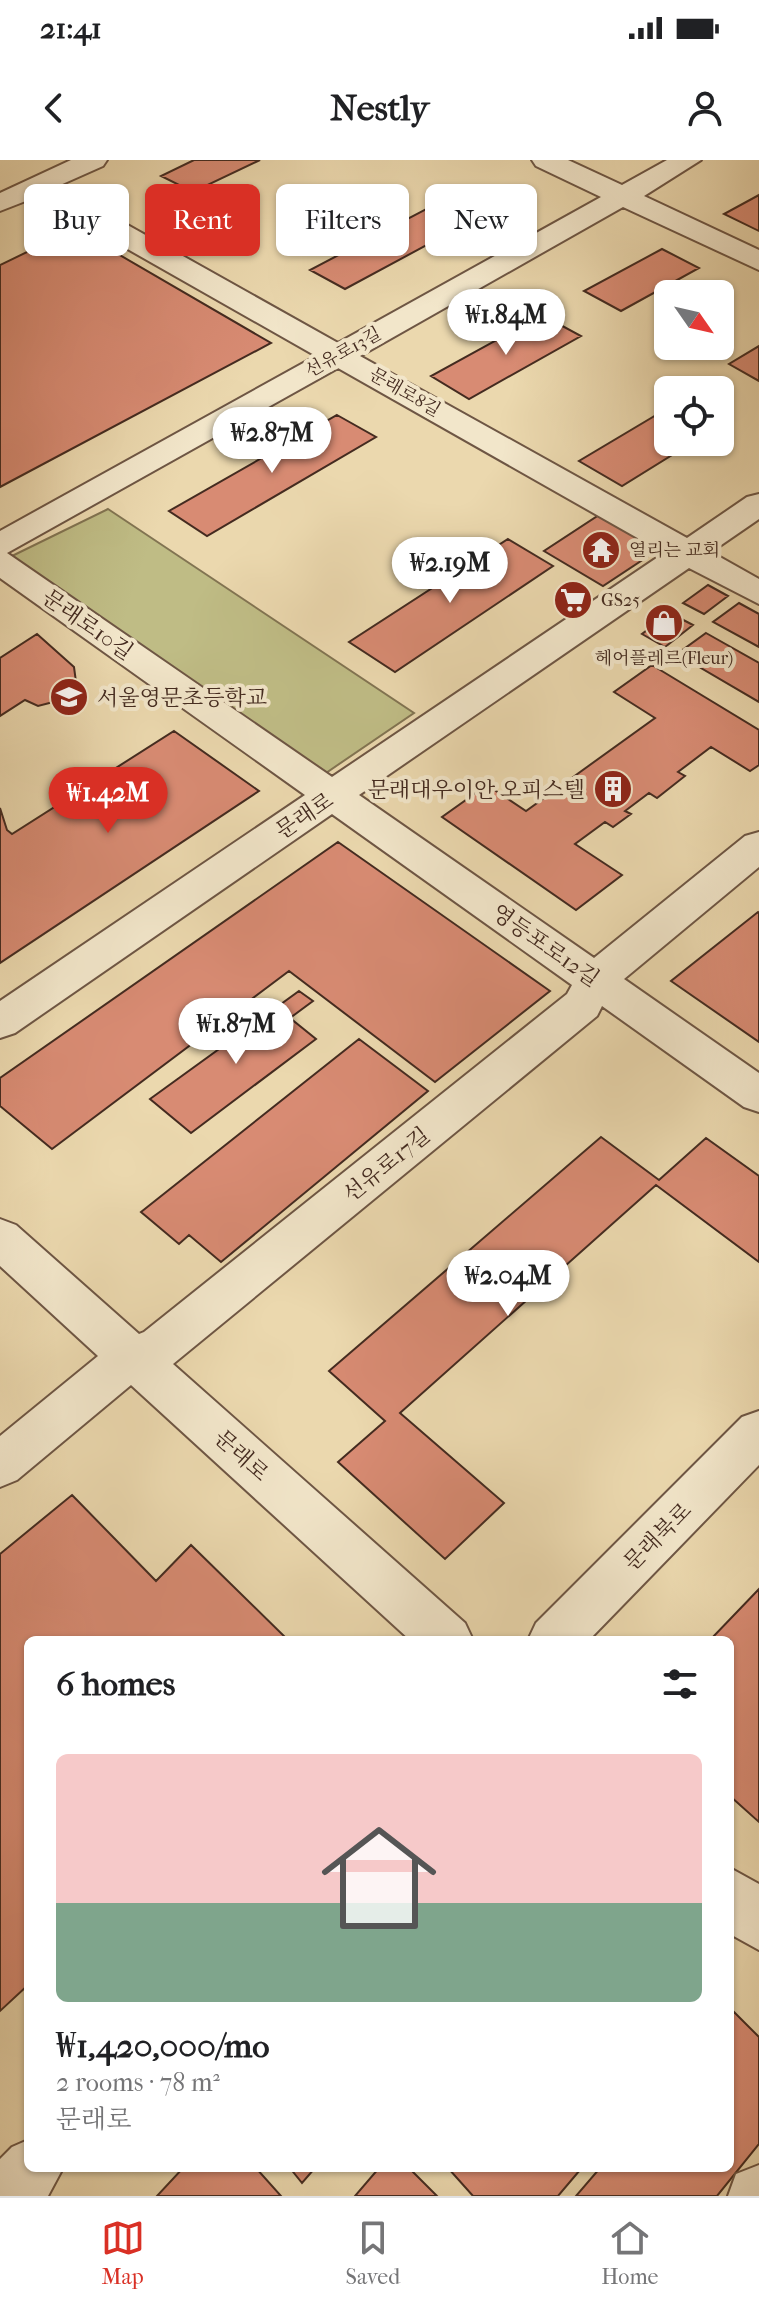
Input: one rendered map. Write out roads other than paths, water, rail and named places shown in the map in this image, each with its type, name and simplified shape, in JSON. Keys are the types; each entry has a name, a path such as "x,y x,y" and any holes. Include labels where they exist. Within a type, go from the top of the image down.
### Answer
{"street":[{"path":"41,184 93,160"},
{"path":"546,160 759,261"},
{"name":"선유로13길","path":"0,545 687,160"},
{"path":"0,203 24,192"},
{"name":"문래로8길","path":"129,237 688,554"},
{"name":"문래로","path":"0,1022 759,504"},
{"path":"688,554 759,593"},
{"name":"문래로10길","path":"0,562 333,795"},
{"name":"영등포로12길","path":"333,795 759,1095"},
{"name":"선유로17길","path":"0,1465 132,1356 158,1349 582,1005 595,980 759,846"},
{"name":"문래로","path":"0,1238 443,1636"},
{"name":"문래북로","path":"558,1636 759,1432"},
{"path":"734,1900 759,1922"},
{"path":"6,2196 29,2172"}],"place":[{"name":"열리는 교회","path":"601,550"},
{"name":"GS25","path":"573,600"},
{"name":"헤어플레르(Fleur)","path":"664,623"},
{"name":"서울영문초등학교","path":"69,697"},
{"name":"문래대우이안 오피스텔","path":"613,789"}]}
